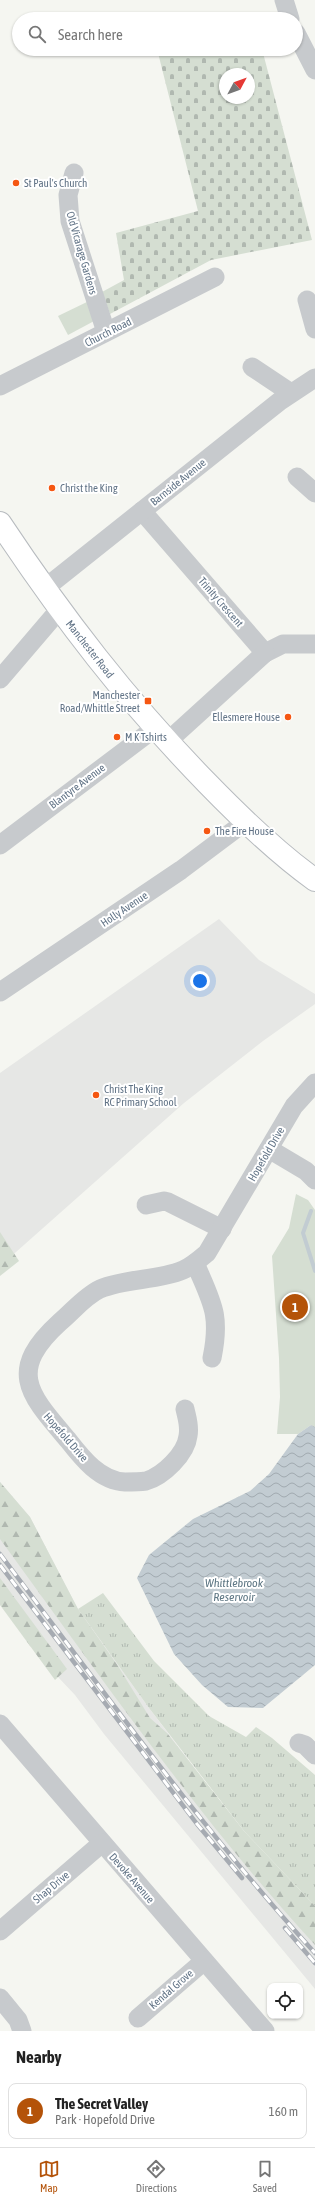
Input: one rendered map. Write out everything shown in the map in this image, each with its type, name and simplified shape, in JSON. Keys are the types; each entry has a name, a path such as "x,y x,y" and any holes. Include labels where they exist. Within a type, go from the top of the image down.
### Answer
{"main road":[{"name":"Manchester Road","path":"0,523 59,610 161,735 245,822 314,877"}],"street":[{"path":"284,0 288,12"},
{"path":"303,47 315,70"},
{"name":"Old Vicarage Gardens","path":"74,173 68,195 70,221 106,332"},
{"name":"Church Road","path":"0,386 215,277"},
{"path":"307,300 315,329"},
{"path":"252,367 291,392"},
{"name":"Barnside Avenue","path":"44,589 291,392 315,378"},
{"path":"297,477 315,493"},
{"name":"Trinity Crescent","path":"142,511 265,653"},
{"path":"0,679 59,610"},
{"path":"265,653 283,644 315,644"},
{"name":"Blantyre Avenue","path":"0,844 161,735 265,653"},
{"name":"Holly Avenue","path":"0,992 181,870 245,822"},
{"name":"Hopefold Drive","path":"185,1409 189,1426 194,1433 179,1455 157,1475 146,1481 117,1482 101,1473 85,1461 38,1405 22,1382 29,1369 32,1356 38,1344 87,1298 105,1288 172,1274 194,1263 213,1246 294,1106 315,1083"},
{"path":"269,1149 306,1171 315,1180"},
{"path":"154,1197 168,1202 222,1229"},
{"path":"194,1263 213,1305 217,1322 218,1350"},
{"name":"Devoke Avenue","path":"2,1730 265,2031"},
{"path":"299,1743 305,1745 315,1755"},
{"name":"Shap Drive","path":"0,1931 102,1843"},
{"name":"Kendal Grove","path":"138,2018 204,1961"},
{"path":"0,1998 18,2020 22,2031"}],"shaded area":[{"name":"Christ The King RC Primary School","path":"219,919 259,960 315,994 315,1004 263,1041 184,1103 7,1260 0,1248 0,1073"},
{"path":"0,1482 30,1517 78,1609 149,1708 262,1857 315,1913 315,1989 104,1734 75,1695 58,1677 0,1597"}],"green space":[{"path":"159,56 264,56 312,240 211,260 110,314 102,292 124,280 116,233 198,211"},
{"path":"89,301 96,320 68,335 58,316"},
{"path":"296,1194 308,1200 315,1210 315,1427 311,1425 298,1434 277,1434 280,1397 279,1358 272,1256 289,1228"},
{"path":"0,1232 19,1261 0,1276"},
{"path":"0,1482 30,1517 78,1609 118,1666 150,1718 167,1733 244,1831 315,1906 315,1945 272,1897 191,1798 113,1695 0,1539"},
{"path":"0,1578 67,1669 55,1680 0,1605"},
{"path":"103,1593 154,1661 209,1716 246,1737 256,1727 272,1738 315,1775 315,1906 244,1831 149,1708 78,1609"}],"water":[{"name":"Whittlebrook Reservoir","path":"311,1425 315,1427 315,1665 263,1708 228,1707 202,1685 174,1654 137,1578 149,1555 193,1519 250,1491 269,1474 298,1434"}],"waterway":[{"path":"311,1211 303,1233 315,1271"}],"railway":[{"path":"0,1554 114,1707 192,1807 273,1906 315,1953"},
{"path":"0,1565 197,1824 242,1878"},
{"path":"285,1928 315,1963"}],"place":[{"name":"St Paul's Church","path":"16,183"},
{"name":"Christ the King","path":"52,488"},
{"name":"Manchester Road/Whittle Street","path":"148,701"},
{"name":"Ellesmere House","path":"288,717"},
{"name":"M K Tshirts","path":"117,737"},
{"name":"The Fire House","path":"207,831"},
{"name":"Christ The King RC Primary School","path":"96,1095"},
{"name":"The Secret Valley","path":"295,1307"}]}
